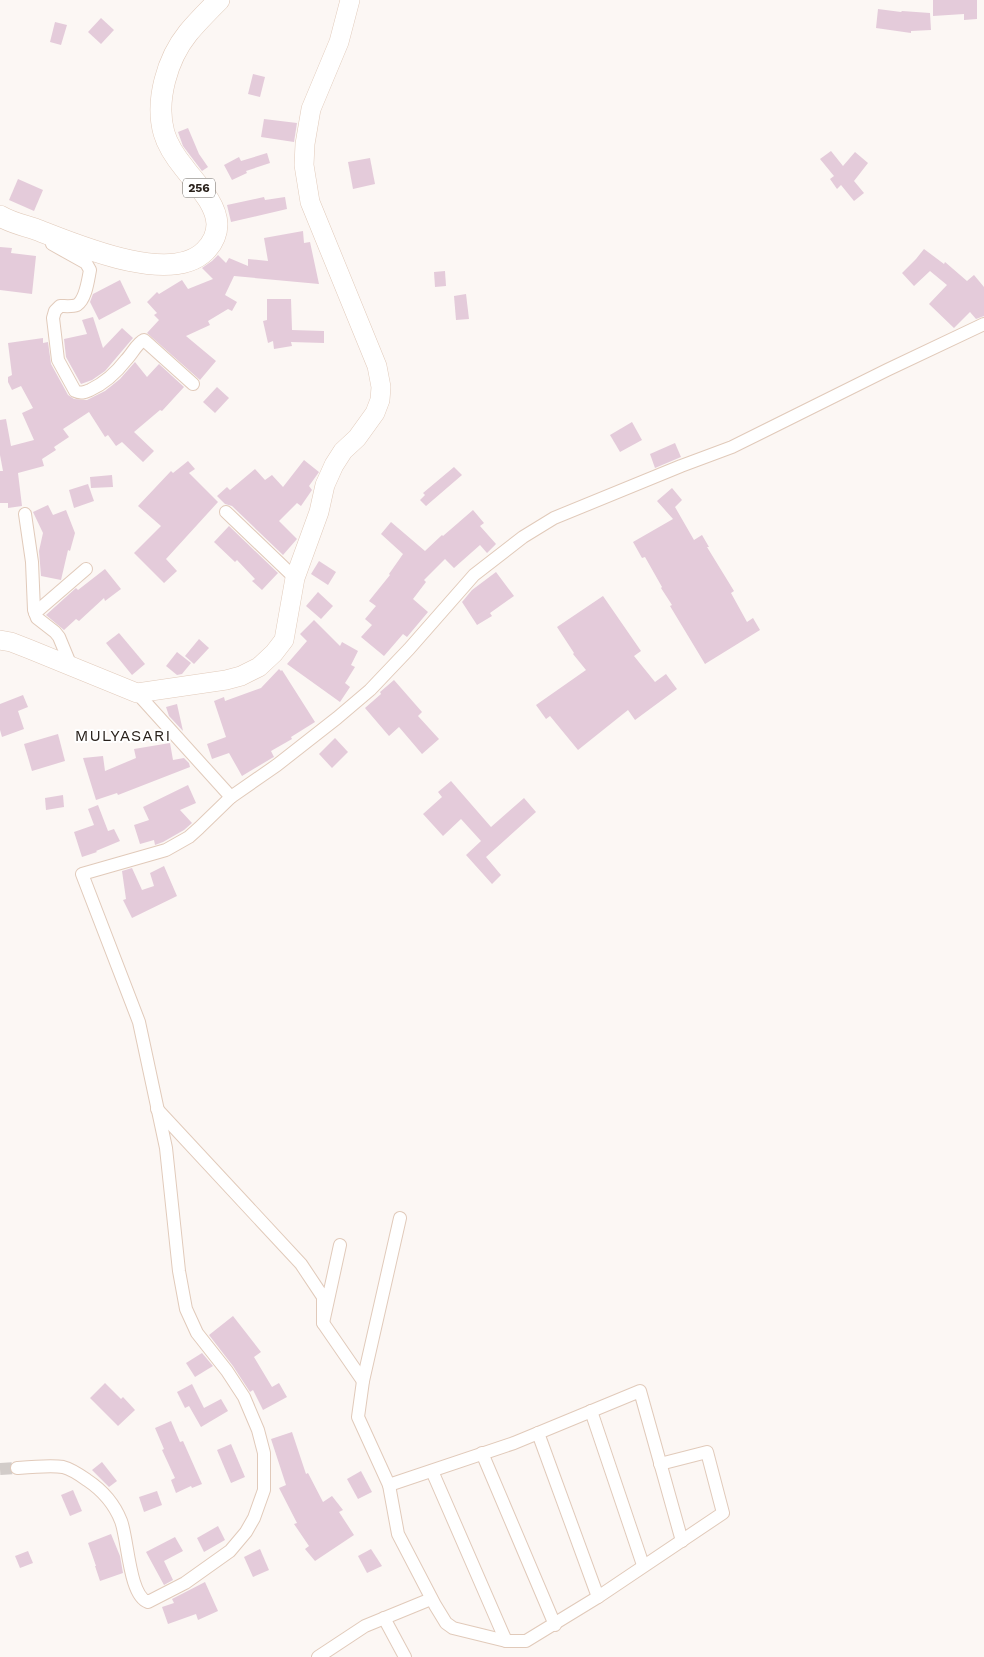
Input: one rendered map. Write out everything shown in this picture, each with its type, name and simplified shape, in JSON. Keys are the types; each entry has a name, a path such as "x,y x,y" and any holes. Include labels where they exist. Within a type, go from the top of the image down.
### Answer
{"main road":[{"name":"256","path":"0,216 11,222 97,251 156,265 188,262 202,254 209,247 214,237 217,226 214,212 171,150 164,132 161,104 163,84 178,48 187,34 219,0"},
{"path":"0,640 12,642 137,693 226,680 241,676 259,666 274,653 284,640 295,578 334,465 343,451 357,438 375,413 380,400 381,387 377,366 310,202 304,164 305,144 311,109 338,42 348,3"}],"street":[{"path":"33,228 50,243 86,263 90,270 80,302 74,306 60,306 55,311 53,318 58,360 75,391 78,393 84,392 104,383 125,362 139,343 144,340 193,384"},
{"path":"17,1468 64,1467 80,1475 105,1494 120,1518 134,1584 140,1597 146,1602 185,1583 230,1551 246,1532 254,1518 264,1490 264,1453 258,1430 239,1389 197,1333 186,1309 179,1271 166,1148 139,1022 82,874 166,850 199,828 231,797 277,765 370,690 474,575 523,537 554,518 732,447 984,324"},
{"path":"226,512 295,578"},
{"path":"25,514 32,562 35,613 40,621 59,637 71,666"},
{"path":"35,613 86,569"},
{"path":"137,693 231,797"},
{"path":"158,1109 301,1264 323,1297 323,1323 363,1381"},
{"path":"400,1218 363,1381 358,1417 390,1485 398,1534 431,1599 446,1623 453,1628 506,1642 526,1641 555,1625 723,1513 707,1452 660,1464"},
{"path":"323,1323 340,1244"},
{"path":"390,1485 538,1433 640,1391 682,1541"},
{"path":"591,1411 644,1565"},
{"path":"538,1433 598,1597"},
{"path":"482,1453 555,1625"},
{"path":"432,1471 506,1642"},
{"path":"318,1657 365,1626 431,1599"},
{"path":"384,1618 405,1657"}],"building":[{"path":"933,0 977,0 977,19 964,20 964,14 933,16"},
{"path":"878,9 930,13 931,30 911,31 911,33 876,28"},
{"path":"101,18 114,30 101,44 88,32"},
{"path":"55,22 67,25 61,45 50,42"},
{"path":"253,74 265,77 260,97 248,94"},
{"path":"264,119 297,123 294,142 261,137"},
{"path":"188,128 199,154 208,167 202,171 183,146 178,132"},
{"path":"831,151 843,166 855,152 868,163 854,181 864,193 854,201 841,185 837,189 830,179 834,176 820,159"},
{"path":"267,153 270,163 246,171 247,173 232,180 224,165 239,157 241,161"},
{"path":"370,158 375,184 353,189 348,162"},
{"path":"18,179 43,190 34,211 9,200"},
{"path":"264,197 265,200 285,197 287,209 231,222 227,205"},
{"path":"303,231 304,243 310,242 319,284 234,276 225,295 237,302 232,311 228,309 208,321 210,325 186,336 216,361 200,380 147,333 159,320 154,315 157,313 147,302 157,292 159,294 182,280 188,289 213,279 202,268 218,255 226,263 229,258 248,266 248,259 268,261 264,238"},
{"path":"0,247 12,248 11,253 36,256 32,294 0,290"},
{"path":"924,249 944,264 945,262 967,281 974,275 984,287 984,316 976,319 970,312 954,328 929,304 947,285 930,271 914,286 902,273"},
{"path":"445,271 446,286 435,287 434,272"},
{"path":"120,280 131,303 99,320 90,302 93,294"},
{"path":"466,294 469,319 456,320 454,296"},
{"path":"267,299 291,299 292,330 324,331 324,343 291,342 292,346 274,349 273,341 268,343 263,321 267,320"},
{"path":"93,317 103,348 122,328 133,338 105,371 92,380 81,384 66,357 64,339 87,334 82,320"},
{"path":"43,338 43,343 48,342 51,364 68,395 74,399 87,400 105,391 120,379 135,362 147,377 159,364 184,387 162,411 160,410 134,432 154,451 143,462 122,442 116,446 108,435 105,437 89,412 63,429 69,437 54,447 56,450 42,459 44,466 18,473 22,506 8,508 8,503 0,503 0,471 3,471 0,455 0,420 6,419 11,446 34,440 22,413 33,408 21,386 12,390 8,382 8,377 12,375 8,343"},
{"path":"217,387 229,398 215,413 203,402"},
{"path":"632,422 642,440 620,452 610,435"},
{"path":"675,443 681,457 655,468 650,454"},
{"path":"304,460 319,472 309,486 312,490 301,506 297,503 279,521 297,539 283,555 232,506 225,504 217,496 227,487 230,490 255,469 265,480 272,475 283,487"},
{"path":"188,461 195,469 189,473 218,502 166,559 177,571 164,583 134,553 161,526 138,506 171,471 173,473"},
{"path":"454,467 462,475 426,506 420,500 425,495 423,493"},
{"path":"112,475 113,487 91,488 90,477"},
{"path":"88,484 94,501 74,508 69,490"},
{"path":"672,488 682,500 675,507 694,540 702,535 709,547 707,547 734,591 731,593 747,622 753,618 760,630 705,664 670,606 672,605 645,557 642,558 633,542 673,519 657,501"},
{"path":"48,505 53,515 66,510 75,533 70,551 68,550 61,580 41,576 39,551 43,533 33,512"},
{"path":"473,510 484,523 480,526 496,544 487,553 480,545 454,568 445,559 424,580 426,582 413,599 428,612 407,637 403,634 384,656 361,637 372,625 365,619 376,606 369,601 390,575 403,554 381,534 391,522 425,551"},
{"path":"229,526 278,573 262,590 252,581 255,579 237,560 235,562 214,542"},
{"path":"319,561 336,572 328,585 311,574"},
{"path":"105,569 121,589 105,601 104,598 79,621 76,619 64,630 46,615 76,588 78,590"},
{"path":"496,572 514,596 490,613 492,616 477,625 462,602 472,590"},
{"path":"318,592 333,606 321,619 306,606"},
{"path":"603,596 641,651 634,656 655,682 666,674 677,689 635,720 628,710 578,750 550,716 546,719 536,705 586,670 573,654 557,627"},
{"path":"314,620 340,646 342,642 358,651 351,665 355,667 345,683 350,687 340,702 287,664 307,641 300,634"},
{"path":"119,633 145,664 132,675 106,643"},
{"path":"199,639 209,648 194,664 185,656"},
{"path":"177,652 191,663 182,674 177,675 166,666"},
{"path":"279,669 282,670 315,722 291,737 292,739 271,751 274,757 242,776 229,753 212,759 207,744 226,737 214,701 224,697 225,701 261,688"},
{"path":"394,680 422,712 418,716 439,739 422,754 399,727 389,736 365,708"},
{"path":"23,695 28,707 18,711 24,729 2,737 0,730 0,704"},
{"path":"177,704 183,731 169,716 166,707"},
{"path":"58,734 65,761 32,771 24,744"},
{"path":"335,738 348,752 332,768 319,754"},
{"path":"170,743 173,760 184,758 190,767 118,795 117,793 96,800 83,758 103,756 105,771 136,758 134,749"},
{"path":"451,781 491,827 524,798 536,812 486,857 501,875 492,884 466,855 481,841 461,819 443,836 423,814 442,797 438,792"},
{"path":"188,785 196,803 180,810 192,823 163,842 155,845 154,840 140,844 134,825 149,820 143,807"},
{"path":"63,795 64,807 46,810 45,798"},
{"path":"98,805 108,831 114,829 120,841 82,857 74,832 94,825 88,809"},
{"path":"164,866 177,896 132,918 123,900 126,899 122,871 132,868 142,890 154,886 150,873"},
{"path":"233,1316 261,1352 254,1357 272,1387 279,1383 287,1397 263,1410 253,1390 250,1392 209,1335"},
{"path":"202,1353 213,1366 195,1377 186,1363"},
{"path":"105,1383 121,1399 123,1397 135,1410 118,1426 90,1398"},
{"path":"192,1384 204,1408 221,1399 228,1411 201,1427 189,1406 185,1408 177,1392"},
{"path":"171,1421 180,1442 183,1441 202,1484 192,1488 191,1486 176,1493 171,1480 175,1478 162,1450 164,1449 155,1428"},
{"path":"292,1432 306,1474 308,1473 323,1502 332,1496 343,1510 339,1512 354,1535 315,1561 305,1549 309,1546 294,1524 297,1523 279,1488 286,1485 271,1439"},
{"path":"231,1444 245,1477 231,1483 217,1450"},
{"path":"102,1462 117,1481 109,1487 92,1470"},
{"path":"361,1471 372,1492 358,1499 347,1479"},
{"path":"73,1490 82,1511 70,1516 61,1495"},
{"path":"157,1491 162,1505 144,1512 139,1497"},
{"path":"218,1526 225,1540 204,1552 197,1538"},
{"path":"111,1534 120,1556 123,1573 100,1581 88,1543"},
{"path":"175,1537 183,1551 164,1561 173,1580 164,1585 146,1552"},
{"path":"260,1549 269,1570 253,1577 244,1557"},
{"path":"371,1549 382,1566 367,1573 358,1556"},
{"path":"28,1551 33,1563 20,1568 15,1556"},
{"path":"205,1582 218,1611 198,1620 196,1614 168,1624 162,1607 174,1603 172,1599"}],"tunnel":[{"path":"0,1469 17,1468"}],"district":[{"name":"MULYASARI","path":"123,735"}]}
